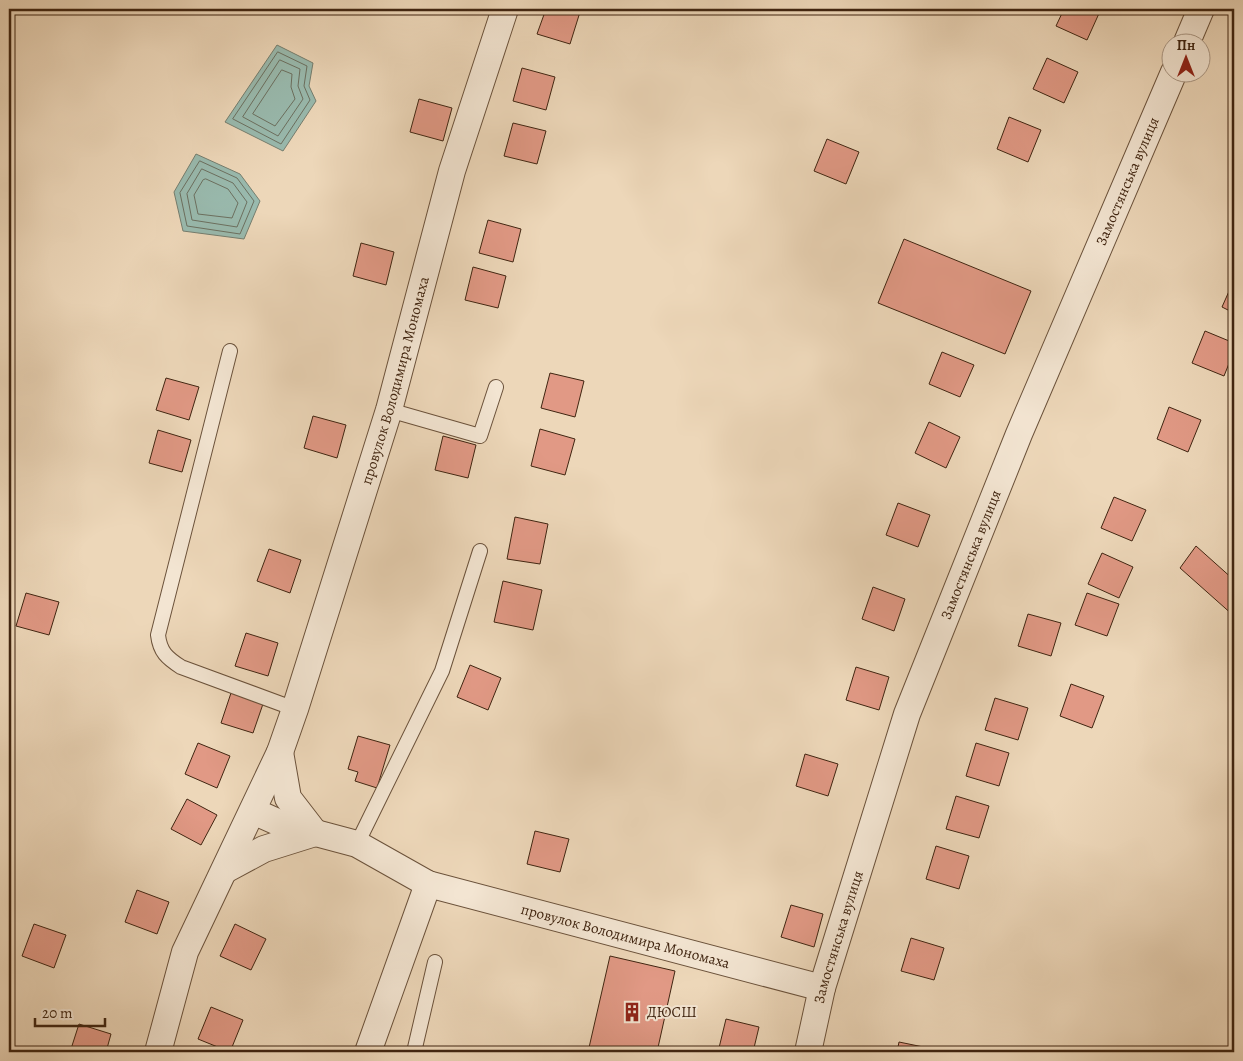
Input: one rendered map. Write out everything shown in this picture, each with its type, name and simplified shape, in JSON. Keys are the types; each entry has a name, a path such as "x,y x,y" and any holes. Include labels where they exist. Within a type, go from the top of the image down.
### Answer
{"street":[{"name":"провулок Володимира Мономаха","path":"158,1052 185,952 280,752 295,709 389,410 452,171 505,9"},
{"path":"1192,32 1202,9"},
{"name":"Замостянська вулиця","path":"808,1052 822,988 907,714 1019,434 1170,82"},
{"name":"провулок Володимира Мономаха","path":"280,752 288,798 315,833"},
{"name":"провулок Володимира Мономаха","path":"253,811 282,824 357,844 428,884 822,988"},
{"path":"225,870 264,848 315,833"},
{"path":"368,1052 428,884"}],"lane":[{"path":"230,351 158,635 159,647 167,658 181,668 295,709"},
{"path":"389,410 480,436 496,387"},
{"path":"357,844 442,671 480,551"},
{"path":"414,1052 435,962"}],"water":[{"path":"277,45 313,63 309,86 316,101 283,151 225,122"},
{"path":"196,154 240,174 260,201 244,239 183,231 174,192"}],"building":[{"path":"546,9 571,9 580,12 570,44 537,34"},
{"path":"1064,9 1101,9 1087,40 1056,26"},
{"path":"1047,58 1078,72 1064,103 1033,89"},
{"path":"522,68 555,77 546,110 513,101"},
{"path":"419,99 452,108 443,141 410,132"},
{"path":"1009,117 1041,130 1028,162 997,149"},
{"path":"513,123 546,131 537,164 504,156"},
{"path":"827,139 859,152 846,184 814,171"},
{"path":"488,220 521,229 513,262 479,253"},
{"path":"904,239 1031,291 1005,354 878,303"},
{"path":"361,243 394,252 386,285 353,276"},
{"path":"473,267 506,276 498,308 465,300"},
{"path":"1234,280 1234,313 1222,307"},
{"path":"1205,331 1234,343 1234,351 1224,376 1192,363"},
{"path":"942,352 974,365 960,397 929,384"},
{"path":"550,373 584,381 575,417 541,408"},
{"path":"166,378 199,387 189,420 156,410"},
{"path":"1169,407 1201,420 1188,452 1157,439"},
{"path":"313,416 346,425 337,458 304,448"},
{"path":"929,422 960,437 946,468 915,453"},
{"path":"540,429 575,439 565,475 531,466"},
{"path":"158,430 191,440 182,472 149,463"},
{"path":"443,436 476,445 468,478 435,470"},
{"path":"1114,497 1146,510 1132,541 1101,528"},
{"path":"898,503 930,515 918,547 886,535"},
{"path":"515,517 548,524 540,564 507,559"},
{"path":"1196,546 1234,580 1234,616 1180,568"},
{"path":"269,549 301,560 290,593 257,581"},
{"path":"1102,553 1133,567 1119,598 1088,584"},
{"path":"503,581 542,590 533,630 494,622"},
{"path":"873,587 905,599 894,631 862,619"},
{"path":"26,593 59,602 49,635 16,626"},
{"path":"1087,593 1119,604 1107,636 1075,625"},
{"path":"1028,614 1061,623 1051,656 1018,646"},
{"path":"246,633 278,643 268,676 235,666"},
{"path":"470,665 501,678 488,710 457,697"},
{"path":"856,667 889,677 879,710 846,700"},
{"path":"1071,684 1104,696 1092,728 1060,716"},
{"path":"232,690 264,701 253,733 221,723"},
{"path":"995,698 1028,708 1018,740 985,730"},
{"path":"358,736 390,745 377,788 355,781 358,772 348,769"},
{"path":"198,743 230,756 217,788 185,774"},
{"path":"976,743 1009,753 999,786 966,776"},
{"path":"805,754 838,764 828,796 796,786"},
{"path":"956,796 989,806 979,838 946,829"},
{"path":"187,799 217,815 201,845 171,829"},
{"path":"535,831 569,839 560,872 527,864"},
{"path":"936,846 969,856 959,889 926,879"},
{"path":"137,890 169,902 157,934 125,922"},
{"path":"791,905 823,914 814,947 781,937"},
{"path":"34,924 66,935 54,968 22,956"},
{"path":"235,924 266,939 251,970 220,956"},
{"path":"911,938 944,948 934,980 901,971"},
{"name":"ДЮСШ","path":"610,956 675,971 657,1052 588,1052"},
{"path":"211,1007 243,1020 230,1052 198,1039"},
{"path":"726,1019 759,1027 753,1052 718,1052"},
{"path":"79,1024 111,1034 106,1052 70,1052"},
{"path":"899,1042 933,1049 932,1052 897,1052"}],"place":[{"name":"ДЮСШ","path":"632,1012"}]}
